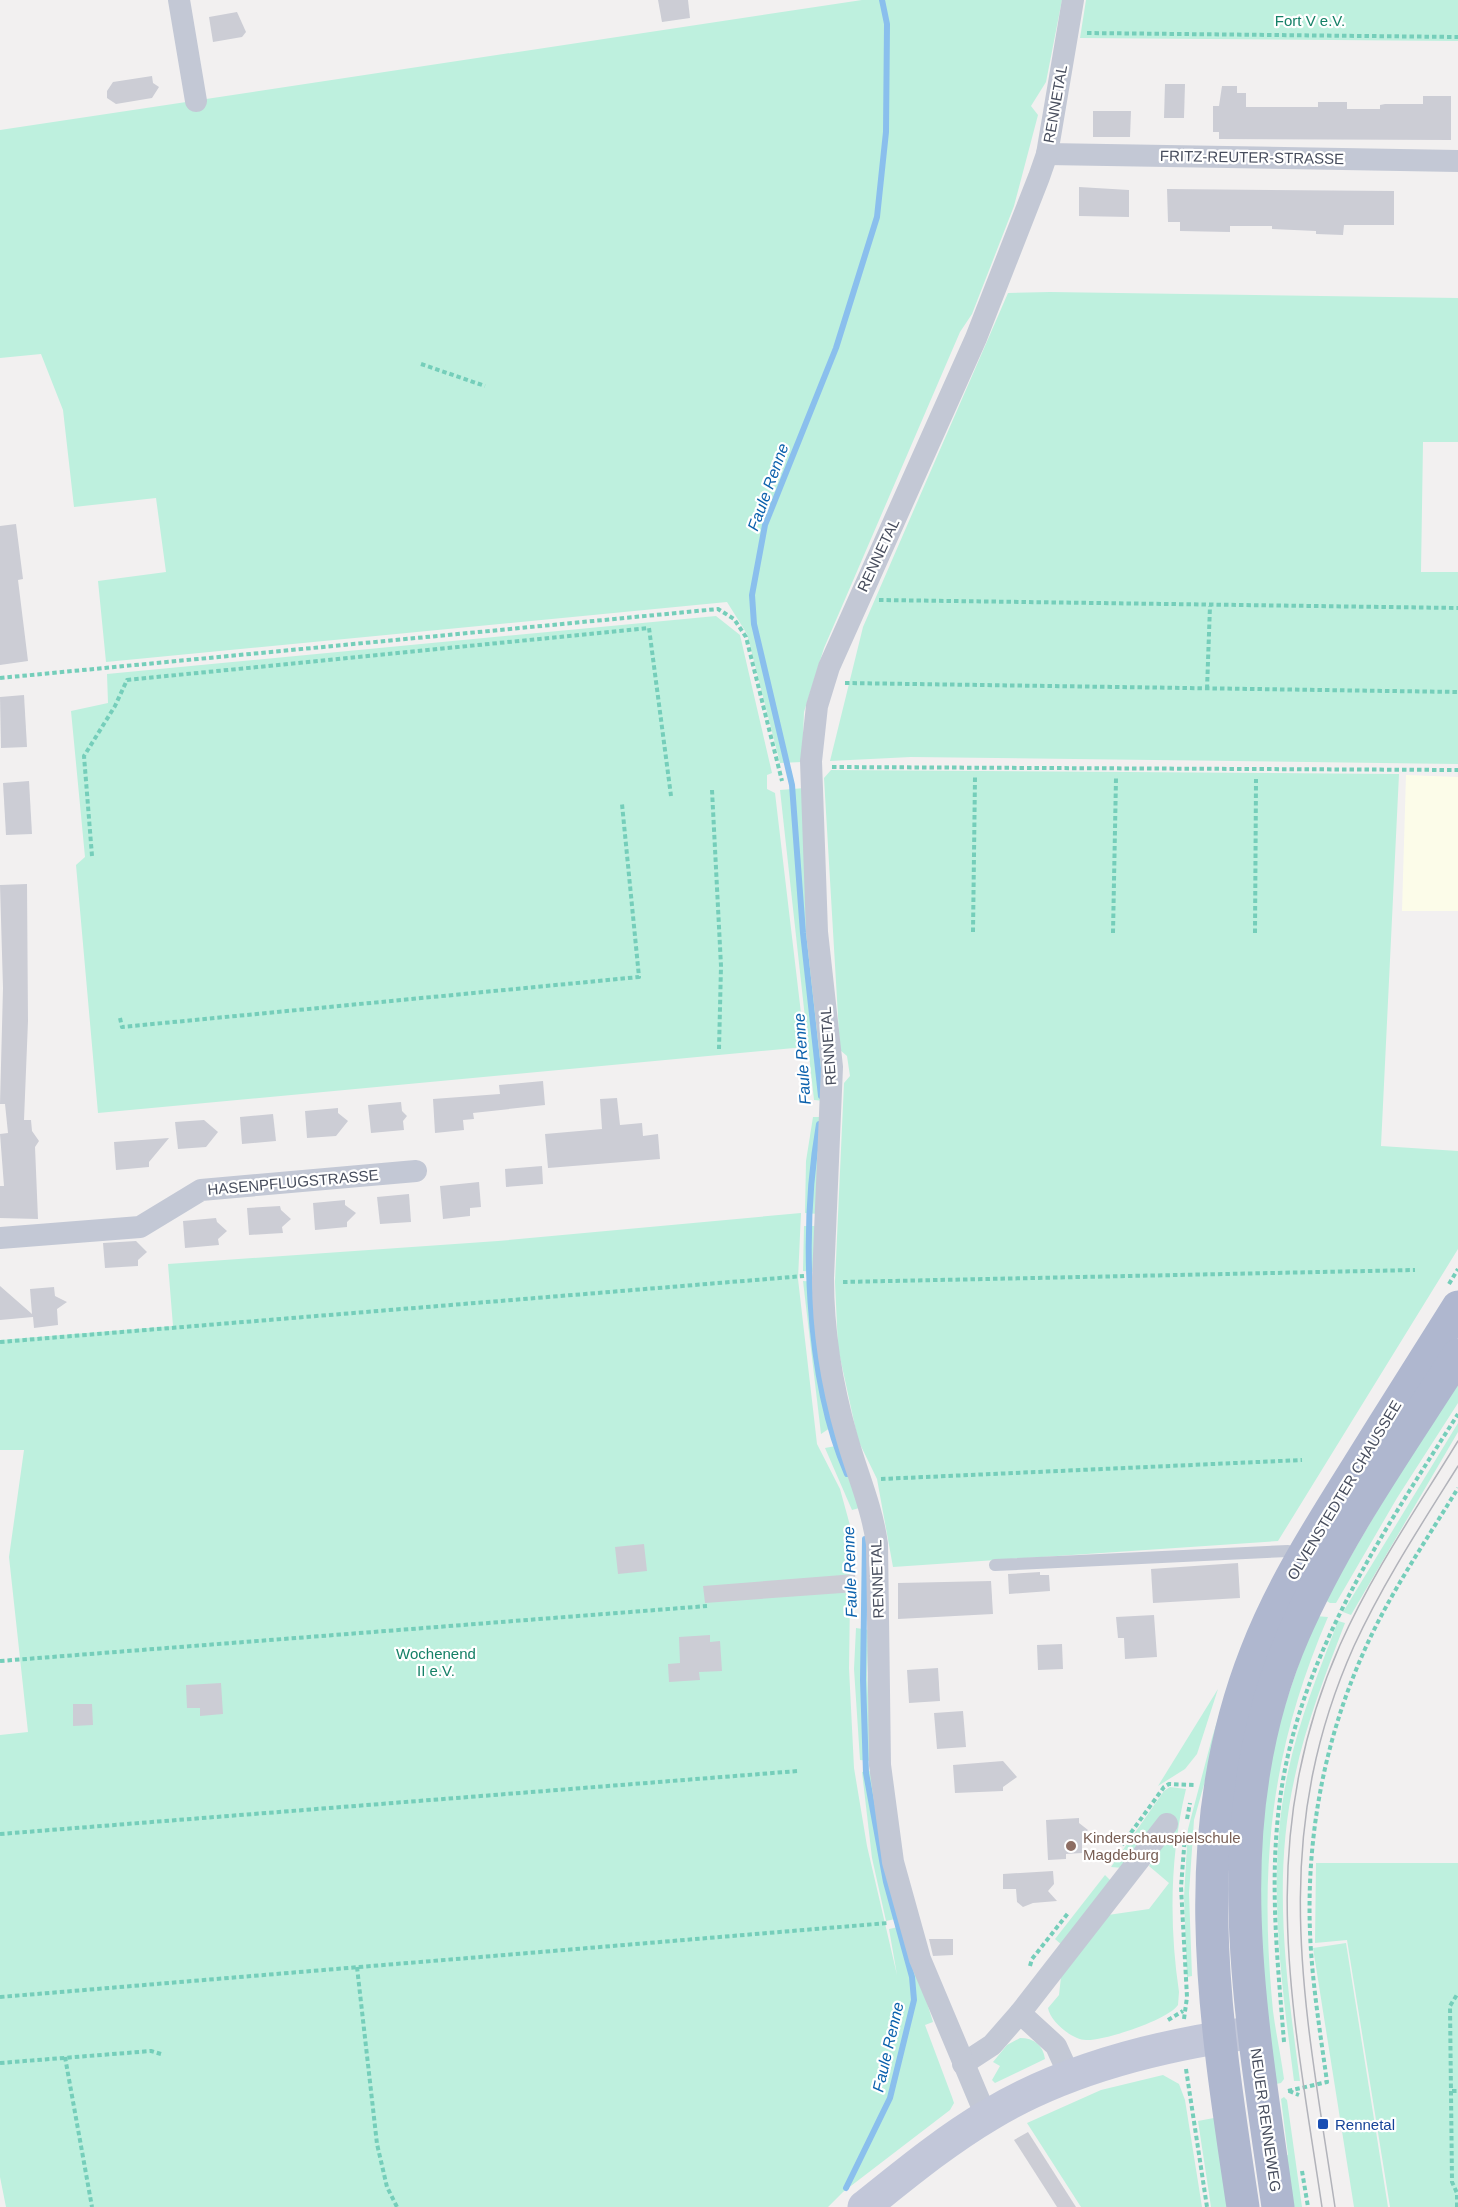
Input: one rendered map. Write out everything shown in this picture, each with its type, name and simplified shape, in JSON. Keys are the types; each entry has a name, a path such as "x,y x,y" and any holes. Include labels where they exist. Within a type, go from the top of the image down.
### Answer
{"main road":[{"name":"OLVENSTEDTER CHAUSSEE","path":"1219,2037 1213,1981 1210,1888 1219,1788 1228,1743 1255,1655 1300,1559 1458,1307"},
{"name":"OLVENSTEDTER CHAUSSEE","path":"1253,2032 1245,1938 1244,1854 1254,1763 1275,1683 1293,1636 1324,1571 1458,1355"},
{"name":"NEUER RENNEWEG","path":"1253,2032 1278,2207"},
{"path":"1219,2037 1243,2207"}],"street":[{"path":"179,0 196,101"},
{"name":"RENNETAL","path":"986,2116 920,1959 902,1900 893,1862 880,1765 877,1544 870,1509 847,1437 826,1339 823,1278 832,1067 817,932 811,778 814,724 829,667 976,338 1047,154 1074,0"},
{"name":"FRITZ-REUTER-STRASSE","path":"1047,154 1458,161"},
{"name":"HASENPFLUGSTRASSE","path":"0,1238 140,1227 201,1190 416,1171"},
{"path":"963,2064 992,2045 1020,2013 1167,1824"},
{"path":"1020,2013 1056,2046 1070,2077"},
{"path":"872,2204 986,2116 1070,2077 1132,2056 1253,2032"}],"lane":[{"path":"995,1565 1288,1551 1300,1559"}],"path":[{"path":"1075,33 1458,37"},
{"path":"421,364 485,386"},
{"path":"877,600 1458,608"},
{"path":"1207,689 1210,606"},
{"path":"0,678 718,609 734,619 746,637 782,781"},
{"path":"92,856 84,756 115,706 127,680 649,628 671,796"},
{"path":"836,683 1458,692"},
{"path":"811,778 821,767 1458,770"},
{"path":"973,932 975,777"},
{"path":"1113,933 1116,778"},
{"path":"1255,933 1256,778"},
{"path":"712,790 720,966 719,1049"},
{"path":"120,1018 122,1027 639,977 622,804"},
{"path":"835,1282 1415,1270"},
{"path":"0,1342 804,1276"},
{"path":"1284,2045 1275,1927 1274,1865 1281,1791 1295,1726 1324,1648 1348,1594 1458,1414"},
{"path":"877,1479 1302,1460"},
{"path":"1288,2091 1327,2082 1313,1980 1310,1921 1313,1834 1329,1751 1345,1699 1373,1632 1458,1488"},
{"path":"0,1661 707,1606"},
{"path":"0,1834 798,1771"},
{"path":"0,1997 888,1923"},
{"path":"357,1967 377,2144 387,2187 397,2207"},
{"path":"1457,2207 1458,2193 1452,2182 1450,2006 1458,1993"},
{"path":"0,2062 152,2050 161,2054"},
{"path":"65,2057 92,2207"},
{"path":"1186,2063 1207,2207"},
{"path":"1287,2079 1288,2091"},
{"path":"1288,2091 1299,2095"},
{"path":"1452,2091 1458,2091"}],"shaded area":[{"path":"1406,775 1458,777 1458,911 1402,911"}],"green space":[{"path":"862,0 1062,0 1046,82 1031,106 1038,115 1014,206 972,314 960,332 824,648 804,712 802,762 780,763 747,634 727,602 106,662 98,581 166,572 156,498 74,507 63,410 41,354 0,358 0,130"},
{"name":"Fort V e.V.","path":"1086,0 1458,0 1458,41 1080,38"},
{"path":"1008,293 1458,298 1458,442 1423,442 1421,572 1458,572 1458,764 911,757 830,761 863,627"},
{"path":"716,616 740,635 772,773 767,775 767,789 775,793 805,1047 98,1113 76,865 85,857 71,711 108,703 107,674"},
{"path":"831,770 1399,774 1381,1146 1458,1151 1458,1249 1278,1541 893,1567 877,1479 858,1440 838,1348 835,1282 844,1083 850,1076 847,1056 840,1050 824,778"},
{"path":"805,788 825,1101 814,1100 780,790"},
{"path":"813,1117 823,1117 818,1214 805,1213 806,1161"},
{"name":"Wochenend II e.V.","path":"801,1213 798,1279 817,1444 840,1489 851,1529 849,1668 854,1768 867,1846 897,1975 889,1929 903,1926 933,2022 925,2025 954,2103 950,2110 843,2192 828,2207 6,2207 0,2177 0,1735 28,1732 9,1557 24,1450 0,1450 0,1340 173,1326 168,1264 498,1241"},
{"path":"804,1226 816,1226 815,1272 803,1271"},
{"path":"803,1281 818,1282 836,1424 821,1434"},
{"path":"1458,1373 1458,1403 1397,1498 1336,1603 1330,1603 1325,1600"},
{"path":"1458,1423 1458,1432 1351,1615 1343,1612"},
{"path":"841,1445 863,1507 852,1510 825,1448"},
{"path":"1315,1616 1328,1617 1308,1667 1281,1763 1269,1858 1269,1958 1273,2011 1284,2079 1281,2083 1271,2085 1258,1979 1263,1770"},
{"path":"1338,1621 1345,1623 1305,1737 1288,1814 1284,1852 1286,1966 1300,2081 1294,2081 1284,2004 1278,1926 1278,1849 1281,1810 1298,1734"},
{"path":"856,1628 869,1630 867,1673 871,1761 860,1760 854,1669"},
{"path":"1218,1689 1197,1754 1185,1769 1158,1786"},
{"path":"1229,1696 1194,1820 1189,1893 1192,1976 1187,1977 1184,1897 1188,1829 1212,1738 1222,1706"},
{"path":"872,1771 900,1918 886,1921 872,1858 862,1772"},
{"path":"1170,1787 1186,1789 1177,1839 1173,1890 1178,2005 1162,2017 1135,2029 1095,2039 1086,2040 1074,2037 1057,2024 1048,2008 1059,1995 1061,1977 1108,1915 1149,1909 1169,1883 1149,1866 1175,1827 1123,1868 1111,1867 1164,1791"},
{"path":"1316,1863 1458,1863 1458,2207 1390,2207 1347,1940 1315,1943"},
{"path":"1105,1875 1111,1881 1062,1945 1055,1939"},
{"path":"1346,1943 1388,2207 1354,2207 1313,1948"},
{"path":"1020,2038 1030,2039 1037,2043 1045,2059 995,2083 992,2080 1000,2066 993,2062 1007,2045"},
{"path":"1163,2075 1179,2084 1185,2100 1202,2207 1081,2207 1027,2123 1101,2090"},
{"path":"1284,2097 1287,2100 1302,2207 1289,2207 1282,2157 1288,2155 1281,2099"},
{"path":"1219,2117 1232,2207 1211,2207 1198,2121"}],"building":[{"path":"658,0 688,0 690,18 662,22"},
{"path":"237,12 246,32 242,37 213,42 209,17"},
{"path":"152,76 153,83 159,87 152,98 116,104 107,98 107,91 113,82"},
{"path":"1165,84 1185,84 1184,118 1164,118"},
{"path":"1222,86 1237,86 1237,93 1246,93 1246,107 1318,107 1318,102 1347,102 1347,109 1380,109 1380,105 1385,104 1423,104 1423,96 1451,96 1451,140 1219,139 1219,132 1213,132 1213,106 1219,106"},
{"path":"1093,111 1131,111 1130,137 1093,137"},
{"path":"1079,187 1129,190 1129,217 1079,216"},
{"path":"1167,189 1394,191 1394,225 1344,225 1343,235 1272,229 1272,226 1230,226 1230,232 1180,231 1180,222 1168,222"},
{"path":"16,524 23,579 18,580 28,661 0,665 0,526"},
{"path":"24,695 27,747 1,748 0,697"},
{"path":"29,781 32,834 6,835 3,783"},
{"path":"27,884 28,1021 24,1120 31,1120 32,1131 39,1141 35,1147 38,1219 0,1218 0,1186 4,1186 0,1134 8,1133 5,1104 0,1104 3,988 0,885"},
{"path":"543,1081 545,1105 473,1113 474,1119 463,1120 464,1130 435,1133 433,1099 500,1094 499,1085"},
{"path":"617,1098 620,1125 642,1123 643,1136 658,1134 660,1159 548,1168 545,1134 602,1129 600,1099"},
{"path":"401,1102 402,1111 407,1116 403,1121 404,1130 371,1133 368,1105"},
{"path":"338,1108 338,1113 348,1121 336,1136 307,1138 305,1111"},
{"path":"273,1114 276,1141 242,1144 240,1117"},
{"path":"204,1120 218,1132 206,1147 178,1149 175,1122"},
{"path":"169,1138 149,1162 149,1167 116,1170 114,1142"},
{"path":"542,1166 543,1184 506,1187 505,1169"},
{"path":"479,1182 481,1207 470,1208 470,1216 443,1219 440,1186"},
{"path":"409,1194 411,1222 380,1224 377,1197"},
{"path":"345,1200 345,1205 356,1213 347,1222 347,1227 315,1230 313,1203"},
{"path":"280,1206 281,1210 291,1219 282,1227 283,1233 249,1235 247,1208"},
{"path":"216,1218 217,1222 227,1231 218,1239 219,1245 185,1248 183,1221"},
{"path":"136,1241 147,1252 138,1260 138,1266 105,1268 103,1243"},
{"path":"0,1286 32,1314 30,1289 54,1287 55,1296 67,1302 57,1309 58,1325 34,1328 33,1317 0,1320"},
{"path":"644,1544 647,1571 618,1574 615,1547"},
{"path":"1238,1563 1240,1598 1153,1603 1151,1569"},
{"path":"1040,1572 1040,1575 1049,1575 1050,1591 1009,1594 1008,1574"},
{"path":"855,1574 856,1592 705,1603 703,1586"},
{"path":"991,1581 993,1614 898,1619 898,1583"},
{"path":"1154,1615 1157,1657 1125,1659 1124,1638 1118,1638 1116,1617"},
{"path":"710,1635 710,1642 720,1641 722,1671 699,1672 700,1680 669,1682 668,1664 680,1663 679,1637"},
{"path":"1062,1644 1063,1669 1038,1670 1037,1645"},
{"path":"938,1668 940,1701 909,1703 907,1670"},
{"path":"221,1683 223,1714 200,1716 200,1708 187,1708 186,1685"},
{"path":"73,1704 92,1704 93,1725 73,1726"},
{"path":"963,1711 966,1747 937,1749 934,1713"},
{"path":"1003,1761 1017,1777 1003,1787 1003,1791 955,1793 953,1765"},
{"path":"1079,1818 1079,1823 1088,1830 1082,1837 1082,1853 1066,1854 1066,1859 1048,1860 1046,1820"},
{"path":"1053,1871 1054,1884 1048,1891 1057,1901 1033,1903 1023,1907 1017,1902 1016,1889 1003,1889 1003,1874"},
{"path":"929,1939 953,1939 953,1955 933,1956"},
{"path":"1028,2132 1076,2207 1057,2207 1014,2140"}],"waterway":[{"name":"Faule Renne","path":"821,1096 803,933 792,785 754,624 752,595 765,525 836,348 877,217 886,132 887,24 882,0"},
{"name":"Faule Renne","path":"819,1124 810,1209 810,1302 822,1393 833,1436 847,1474"},
{"name":"Faule Renne","path":"846,2188 890,2098 914,2000 912,1977 886,1882 866,1773 863,1680 865,1539"}],"tram line":[{"path":"1322,2207 1292,1992 1288,1924 1289,1856 1297,1787 1313,1717 1340,1645 1381,1566 1458,1441"},
{"path":"1335,2207 1305,1993 1301,1924 1302,1856 1310,1788 1327,1718 1354,1646 1390,1577 1458,1466"}],"place":[{"name":"Kinderschauspielschule Magdeburg","path":"1071,1846"},
{"name":"Rennetal","path":"1323,2124"}]}
